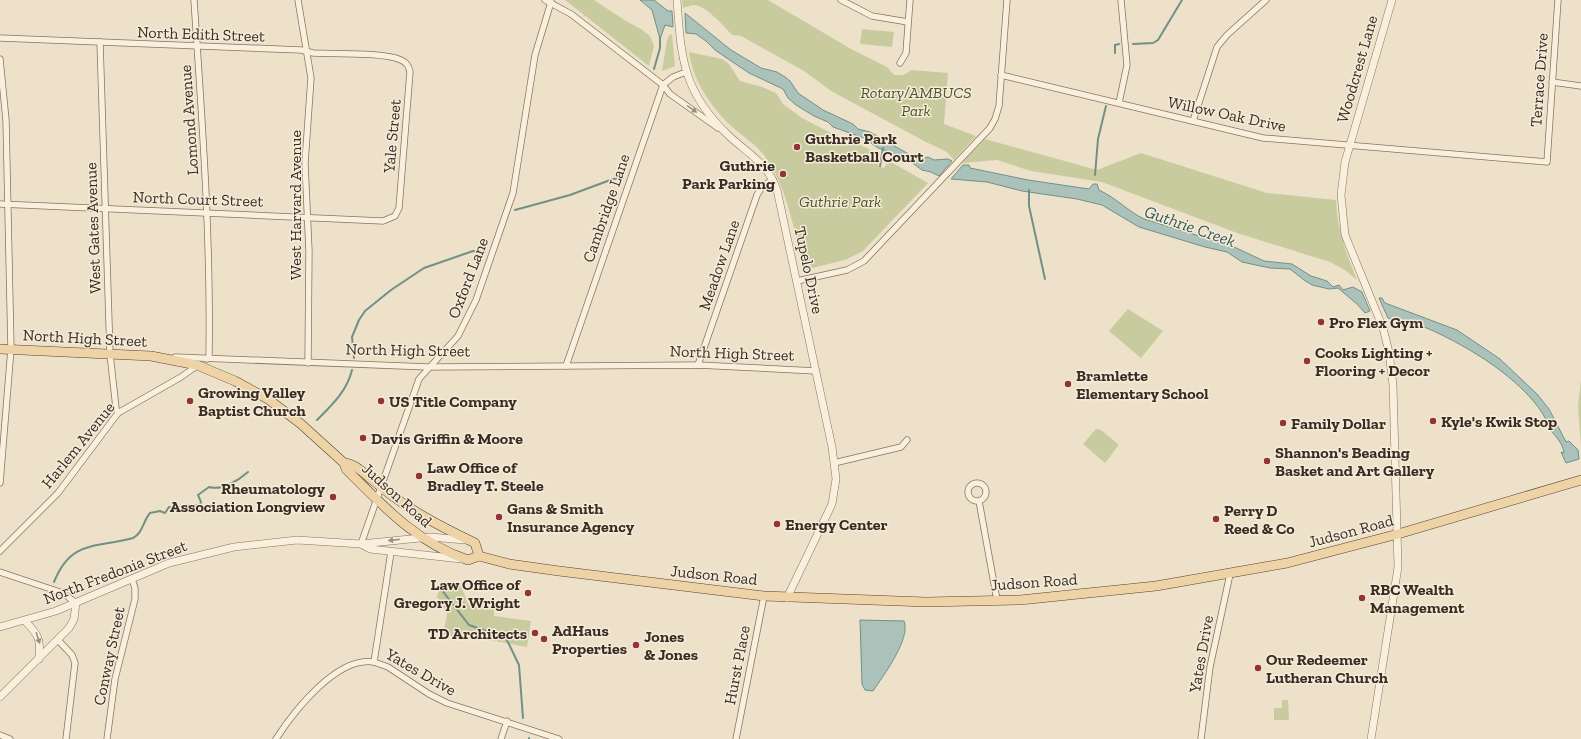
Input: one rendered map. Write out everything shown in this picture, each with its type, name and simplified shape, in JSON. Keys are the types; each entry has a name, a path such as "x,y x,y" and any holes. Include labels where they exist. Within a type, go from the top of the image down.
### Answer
{"main road":[{"name":"North High Street","path":"0,348 151,356"},
{"name":"Judson Road","path":"151,356 197,366 235,381 272,402 301,424 344,463 346,469 376,499 419,537 448,553 468,560"},
{"name":"Judson Road","path":"344,463 352,463 381,488 430,520 475,543"},
{"name":"Judson Road","path":"479,556 509,564 553,570 680,587 787,598 926,602 997,600 1116,591 1230,574 1314,556 1398,534 1581,480"},
{"path":"468,560 479,556 475,543"}],"street":[{"name":"Lomond Avenue","path":"194,0 204,131 210,286 209,358"},
{"name":"West Harvard Avenue","path":"298,0 311,82 305,163 309,247 308,363"},
{"path":"677,0 680,42 686,72 702,104 728,135"},
{"path":"841,0 872,16 908,22"},
{"path":"900,63 906,53 910,0"},
{"path":"797,281 847,270 869,256 990,128 998,110 1007,0"},
{"path":"1118,103 1127,64 1121,0"},
{"path":"1193,121 1217,47 1227,35 1266,0"},
{"name":"Woodcrest Lane","path":"1371,739 1397,580 1398,534 1394,392 1389,352 1383,328 1349,248 1342,221 1342,180 1350,145 1392,0"},
{"name":"Terrace Drive","path":"1547,162 1558,0"},
{"name":"Tupelo Drive","path":"548,1 571,14 662,85 670,94 728,135 760,161 772,179 782,206 816,371 834,463 835,487 830,510 787,598"},
{"name":"Oxford Lane","path":"361,544 417,384 428,367 458,336 473,307 512,198 534,55 548,1"},
{"name":"North Edith Street","path":"0,38 387,56 401,60"},
{"name":"West Gates Avenue","path":"100,42 110,354 116,408 118,412"},
{"path":"0,59 4,97 9,204 11,349 0,483"},
{"name":"Yale Street","path":"394,217 399,208 410,75 407,65 401,60"},
{"path":"662,85 673,77 686,72"},
{"name":"Willow Oak Drive","path":"1001,75 1263,138 1547,162"},
{"path":"1552,82 1581,86"},
{"name":"Cambridge Lane","path":"566,366 662,85"},
{"name":"Meadow Lane","path":"698,364 757,195 762,187 772,179"},
{"name":"North Court Street","path":"0,204 207,212 378,222 394,217"},
{"name":"North High Street","path":"151,356 428,367 698,364 816,371"},
{"name":"Harlem Avenue","path":"0,551 58,493 118,412 181,377 209,358"},
{"path":"834,463 901,447 907,440"},
{"path":"980,501 997,600"},
{"name":"North Fredonia Street","path":"0,627 25,621 76,603 182,559 234,546 287,540 361,544 419,537 450,538 475,543"},
{"name":"North Fredonia Street","path":"361,544 370,549 468,560"},
{"name":"Yates Drive","path":"391,552 374,662 396,672 429,694 447,703 507,721 559,739"},
{"path":"0,572 63,593 76,603 72,623 58,640 0,697"},
{"name":"Yates Drive","path":"1201,739 1210,666 1230,574"},
{"name":"Conway Street","path":"107,739 114,681 126,629 135,599 135,588 132,579"},
{"name":"Hurst Place","path":"736,739 764,596"},
{"path":"25,621 35,631 39,639 38,659"},
{"path":"58,640 72,655 76,663 66,739"},
{"path":"276,739 300,705 319,687 352,663 363,661 374,662"},
{"path":"501,739 507,721"},
{"path":"0,735 10,739"}],"green space":[{"path":"565,0 594,0 650,36 654,46 649,66"},
{"name":"Rotary/AMBUCS Park","path":"682,0 768,0 851,49 887,67 894,75 903,75 912,70 948,73 944,124 976,136 954,160 947,152 831,91 804,71 741,36 732,35 715,17 699,6 695,5 683,8"},
{"path":"862,29 894,32 892,47 860,44"},
{"path":"670,34 672,35 675,66 662,71 667,40"},
{"name":"Guthrie Park","path":"689,52 722,59 729,64 740,81 762,87 776,93 783,104 802,118 829,132 869,149 875,156 878,166 884,168 889,161 928,183 863,251 845,260 804,270 790,212 774,171 762,153 730,125 709,101 698,82"},
{"path":"985,139 1097,170 1141,153 1267,193 1336,200 1338,221 1343,241 1357,280 1345,270 1330,262 1237,233 1102,182 1031,171 997,160 962,163"},
{"path":"1128,309 1163,331 1141,358 1109,331"},
{"path":"1581,380 1581,446 1578,406"},
{"path":"1096,429 1101,430 1118,444 1105,463 1083,444"},
{"path":"441,582 461,586 468,604 494,607 494,616 531,621 527,647 495,641 443,635 447,614 437,597"},
{"path":"1282,700 1288,700 1289,720 1274,720 1274,708 1282,708"}],"water":[{"path":"640,0 654,0 668,11 672,11 673,27 665,25 660,39 652,10"},
{"path":"685,13 731,50 761,68 777,72 785,77 790,81 798,93 823,110 853,124 858,129 870,132 912,156 921,159 928,157 934,160 948,159 952,161 939,176 922,170 911,162 906,162 887,151 878,148 864,138 833,127 828,122 814,116 796,105 788,98 783,89 749,73 715,50 696,34 686,33"},
{"path":"963,165 969,165 970,168 1028,180 1089,189 1093,184 1097,184 1099,190 1144,219 1232,246 1264,261 1292,264 1311,276 1327,281 1333,287 1339,285 1343,290 1353,287 1362,292 1370,311 1365,313 1338,288 1329,289 1312,285 1290,269 1270,268 1242,262 1227,252 1205,247 1139,227 1102,205 1077,199 1022,191 987,182 951,179"},
{"path":"1379,298 1382,298 1385,303 1457,330 1500,359 1537,394 1549,409 1566,442 1569,441 1578,450 1579,459 1566,463 1561,452 1564,453 1562,446 1549,428 1543,414 1533,400 1507,376 1492,364 1444,336 1416,324 1388,318"},
{"path":"860,620 904,621 904,637 900,647 873,691 865,690 862,684"}],"waterway":[{"path":"1133,44 1153,43 1158,40 1182,0"},
{"path":"654,69 660,48 660,37"},
{"path":"1115,53 1115,45 1119,44"},
{"path":"1095,175 1098,139 1106,106"},
{"path":"880,166 883,148"},
{"path":"515,210 570,195 613,179 623,178"},
{"path":"1029,190 1029,206 1045,279"},
{"path":"354,358 352,337 359,320 365,311 391,290 424,268 473,251 485,252"},
{"path":"317,420 343,391 347,385 352,370"},
{"path":"54,582 61,568 76,552 96,545 133,538 139,533 150,513 160,511 165,513 169,507 174,508 188,505 200,505 201,502 198,495 209,487 214,488 225,486 248,472"},
{"path":"441,589 469,625 506,638 519,665 523,718"}],"place":[{"name":"Guthrie Park Basketball Court","path":"797,147"},
{"name":"Guthrie Park Parking","path":"783,174"},
{"name":"Pro Flex Gym","path":"1321,322"},
{"name":"Cooks Lighting + Flooring + Decor","path":"1307,361"},
{"name":"Bramlette Elementary School","path":"1068,384"},
{"name":"Growing Valley Baptist Church","path":"190,401"},
{"name":"US Title Company","path":"381,401"},
{"name":"Kyle's Kwik Stop","path":"1433,421"},
{"name":"Family Dollar","path":"1283,423"},
{"name":"Davis Griffin & Moore","path":"363,438"},
{"name":"Shannon's Beading Basket and Art Gallery","path":"1267,461"},
{"name":"Law Office of Bradley T. Steele","path":"419,476"},
{"name":"Rheumatology Association Longview","path":"333,497"},
{"name":"Gans & Smith Insurance Agency","path":"499,517"},
{"name":"Perry D Reed & Co","path":"1216,519"},
{"name":"Energy Center","path":"777,524"},
{"name":"Law Office of Gregory J. Wright","path":"528,593"},
{"name":"RBC Wealth Management","path":"1362,598"},
{"name":"TD Architects","path":"535,633"},
{"name":"AdHaus Properties","path":"544,639"},
{"name":"Jones & Jones","path":"636,645"},
{"name":"Our Redeemer Lutheran Church","path":"1258,668"}],"water label":[{"name":"Guthrie Creek","path":"1190,226"}]}
